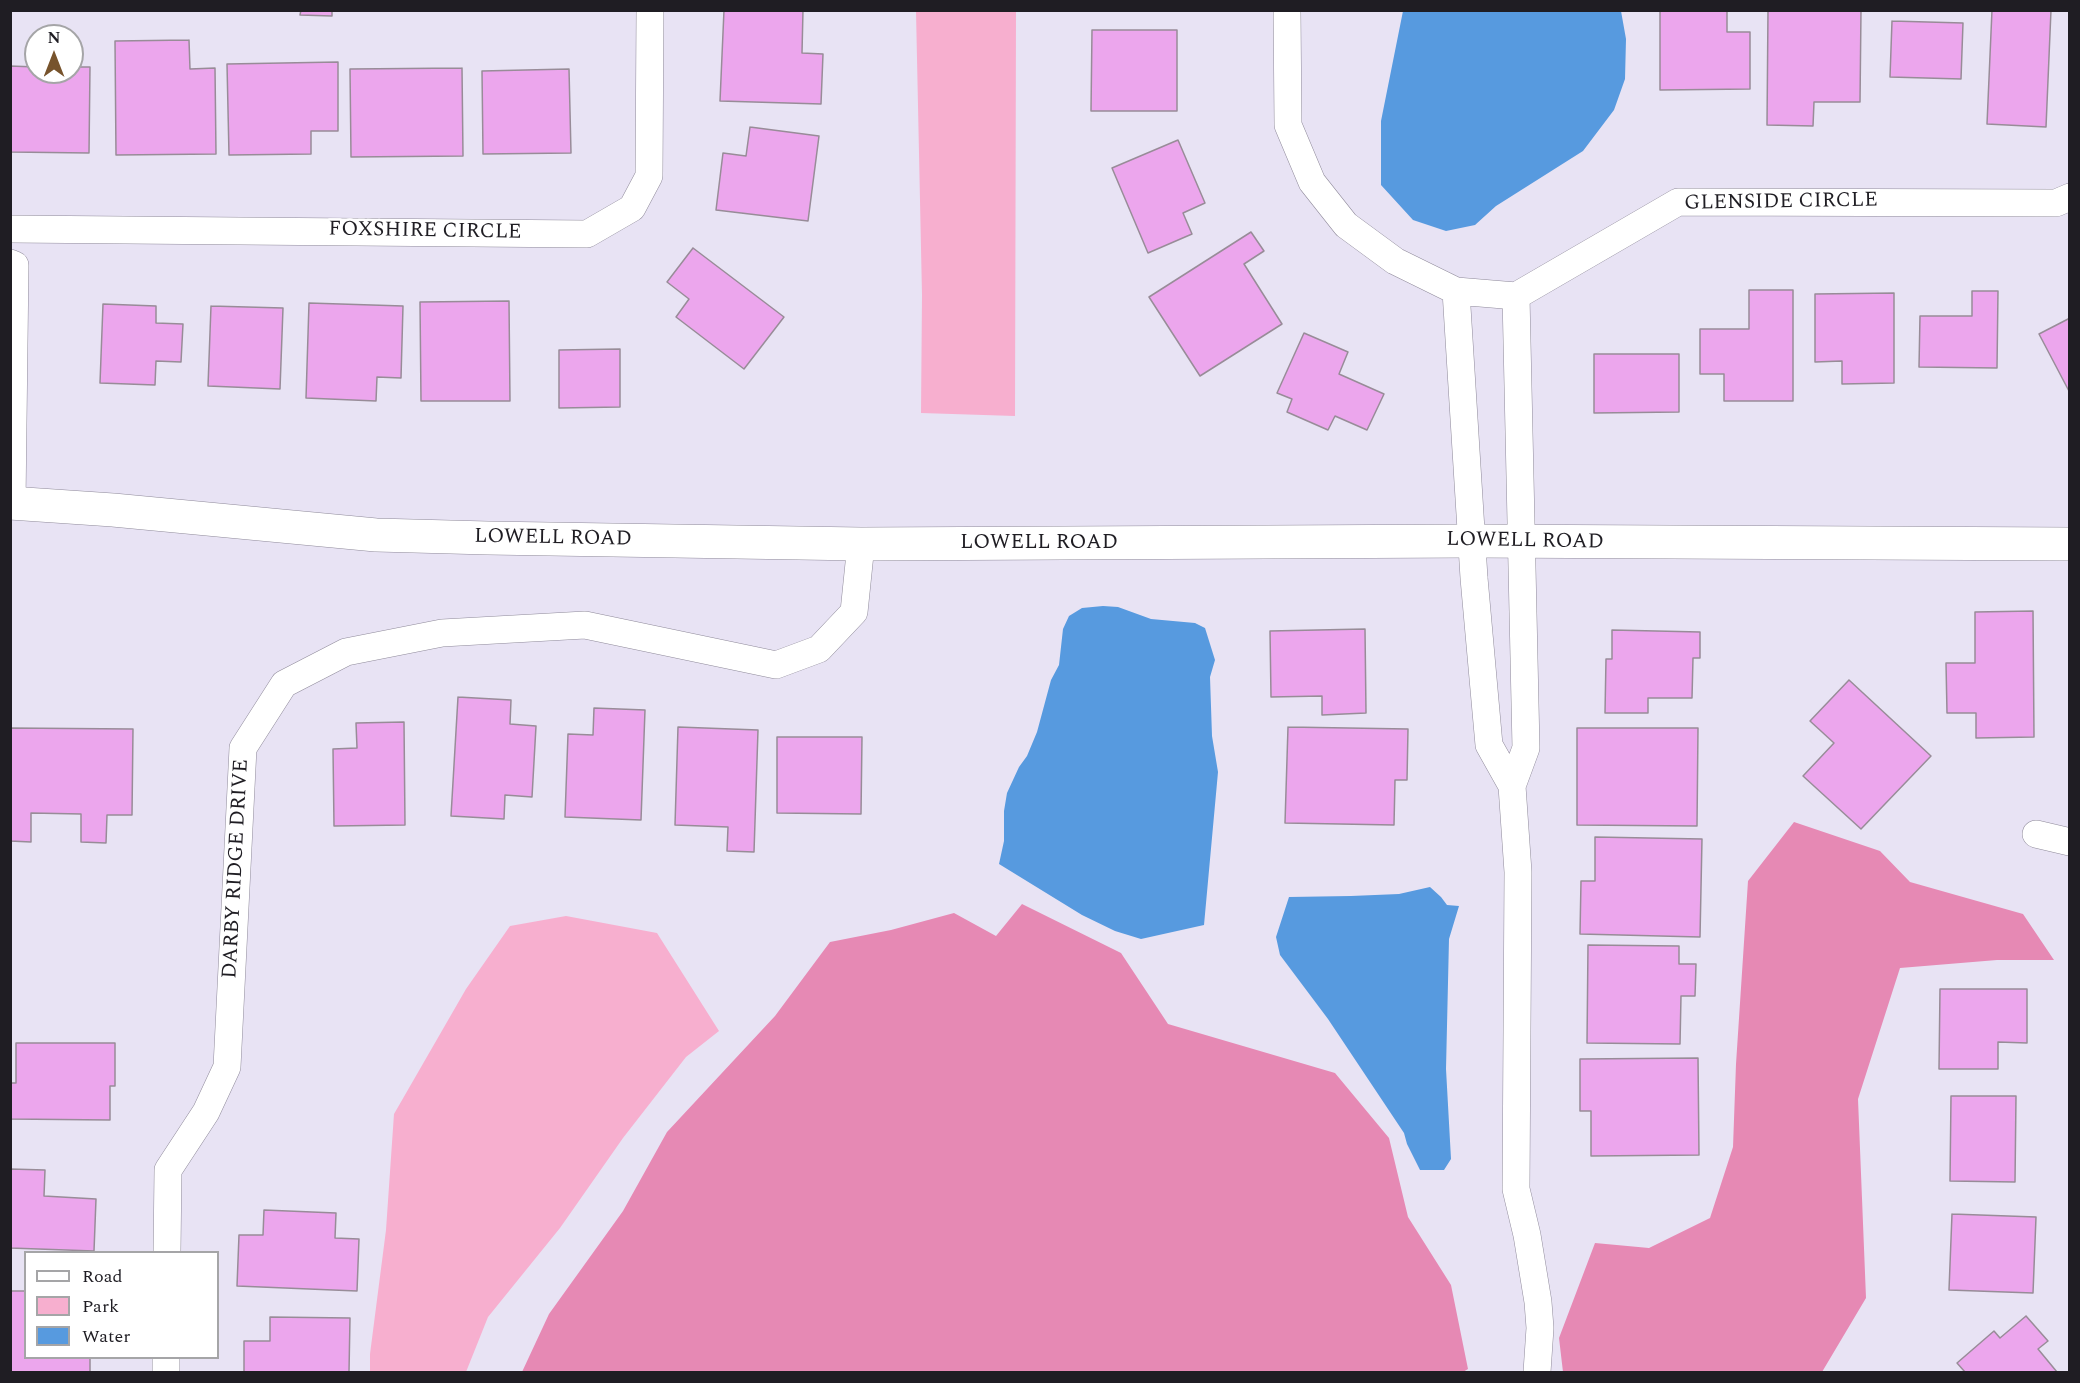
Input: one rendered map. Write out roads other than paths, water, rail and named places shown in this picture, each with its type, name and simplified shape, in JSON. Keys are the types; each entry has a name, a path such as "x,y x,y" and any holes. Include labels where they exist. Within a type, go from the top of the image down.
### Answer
{"street":[{"name":"FOXSHIRE CIRCLE","path":"10,229 587,234 632,208 649,176 650,10"},
{"path":"1287,10 1288,125 1312,182 1346,225 1395,261 1456,291 1516,296 1526,748 1512,786 1518,872 1516,1189 1527,1235 1538,1302 1540,1328 1537,1372"},
{"name":"GLENSIDE CIRCLE","path":"1516,296 1678,202 2056,203 2070,197"},
{"path":"10,263 15,266 11,503"},
{"path":"1456,291 1471,541 1489,745 1512,786"},
{"name":"LOWELL ROAD","path":"11,503 112,510 376,535 861,544 1471,541 2070,544"},
{"name":"DARBY RIDGE DRIVE","path":"167,1251 168,1170 206,1112 227,1066 243,748 284,684 346,652 442,633 585,625 776,665 819,649 854,612 861,544"},
{"path":"1484,679 1525,677"},
{"path":"2036,834 2070,842"}],"water":[{"path":"1403,11 1621,11 1626,39 1625,79 1614,110 1583,151 1496,206 1475,225 1446,231 1413,220 1381,185 1381,121"},
{"path":"1118,607 1151,619 1195,623 1205,628 1215,660 1210,677 1212,736 1218,772 1204,925 1141,939 1115,931 1082,915 999,864 1004,841 1004,811 1007,793 1037,732 1051,680 1059,665 1063,629 1069,616 1082,608"},
{"path":"1430,887 1447,905 1459,906 1449,939 1446,1069 1451,1159 1444,1170 1420,1170 1404,1133 1328,1019 1280,955 1276,937 1289,897 1399,894"}]}
